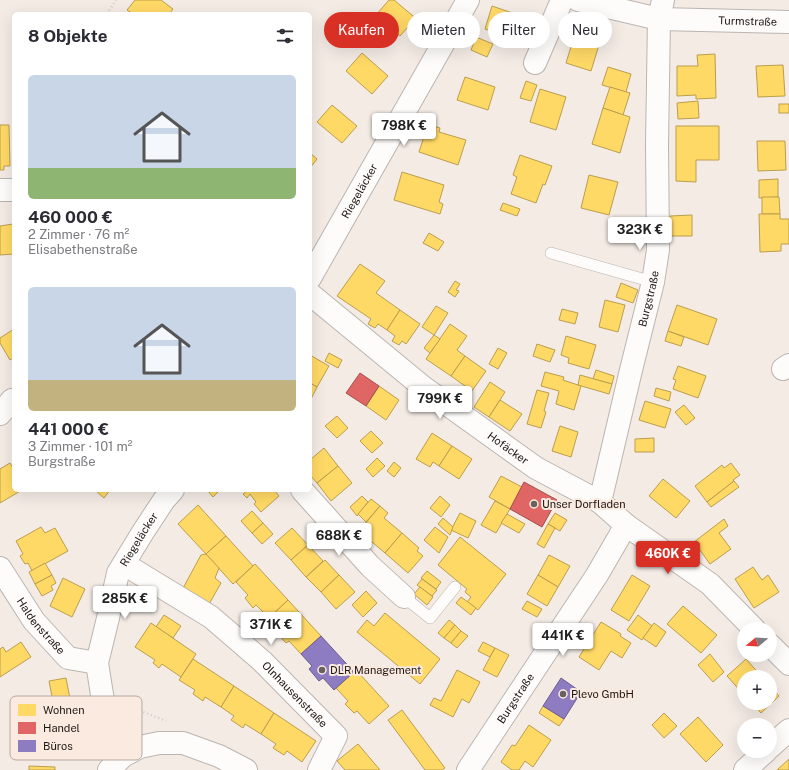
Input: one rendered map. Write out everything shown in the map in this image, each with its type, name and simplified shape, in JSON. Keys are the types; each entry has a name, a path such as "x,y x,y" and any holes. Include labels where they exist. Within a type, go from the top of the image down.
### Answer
{"street":[{"name":"Riegeläcker","path":"312,274 468,0"},
{"path":"535,63 562,0"},
{"path":"578,0 661,10"},
{"name":"Turmstraße","path":"661,10 789,22"},
{"name":"Burgstraße","path":"600,502 653,282 658,250 657,144 661,10"},
{"path":"0,190 12,190"},
{"name":"Hofäcker","path":"312,296 430,392 536,468 600,502 626,525 710,584 747,622"},
{"name":"Riegeläcker","path":"102,696 98,671 118,573 164,500 171,492"},
{"path":"304,492 370,566 404,597"},
{"name":"Burgstraße","path":"468,770 597,575 626,525"},
{"name":"Olnhausenstraße","path":"124,564 211,617 262,661 336,736 319,770"},
{"name":"Haldenstraße","path":"0,568 34,621 68,658 98,671"},
{"path":"777,652 789,664"},
{"path":"777,741 789,730"},
{"path":"142,747 159,743 183,743 220,756 246,770"},
{"path":"745,770 758,758"}],"lane":[{"path":"551,253 653,282"},
{"path":"404,597 430,618 455,587"}],"path":[{"path":"108,12 116,0"},
{"path":"98,671 125,696"},
{"path":"142,711 166,721"}],"building: Wohnen":[{"path":"135,0 161,0 173,9 171,12 130,12 127,10"},
{"path":"389,0 394,0 408,12 407,12 407,28 400,36 399,12 379,12"},
{"path":"492,6 509,12 490,12"},
{"path":"488,19 488,30 485,29"},
{"path":"480,39 488,42 488,48 491,48 487,57 471,50 472,48 480,48"},
{"path":"571,48 598,48 591,71 566,63"},
{"path":"362,53 388,76 372,94 346,71"},
{"path":"715,54 716,98 696,99 696,95 677,96 677,66 698,66 697,55"},
{"path":"783,65 785,96 758,97 756,66"},
{"path":"608,67 631,74 626,92 602,85"},
{"path":"465,77 495,87 488,110 457,100"},
{"path":"526,81 537,85 531,101 520,98"},
{"path":"610,87 630,93 623,115 603,108"},
{"path":"540,89 566,97 556,130 530,122"},
{"path":"698,101 699,118 678,119 677,103"},
{"path":"779,104 789,104 789,113 779,113"},
{"path":"332,105 357,126 342,143 317,122"},
{"path":"603,108 630,117 620,153 592,144"},
{"path":"428,124 440,128 439,132 466,140 458,165 419,152"},
{"path":"0,125 9,125 10,166 4,166 4,170 0,170"},
{"path":"676,126 719,126 719,160 696,160 696,182 676,181"},
{"path":"757,141 785,141 786,170 758,171"},
{"path":"312,155 317,159 312,165"},
{"path":"520,155 552,166 536,203 511,194 517,177 513,175"},
{"path":"402,172 444,185 439,202 443,204 440,214 394,200"},
{"path":"589,175 618,182 609,215 581,208"},
{"path":"778,179 778,197 759,198 759,180"},
{"path":"762,197 779,197 780,214 762,214"},
{"path":"503,203 520,209 517,216 500,210"},
{"path":"759,214 780,214 780,219 789,219 789,244 781,244 781,251 760,252"},
{"path":"692,215 692,236 671,236 670,216"},
{"path":"12,224 12,254 0,255 0,226"},
{"path":"429,233 444,242 438,251 423,243"},
{"path":"360,264 385,281 376,293 400,310 387,330 378,324 375,328 368,324 371,319 337,296"},
{"path":"455,281 460,284 456,290 459,291 455,297 448,292"},
{"path":"621,283 638,290 633,303 616,297"},
{"path":"605,300 625,305 618,332 599,327"},
{"path":"677,305 717,319 708,345 668,331"},
{"path":"436,306 448,313 434,335 422,327"},
{"path":"562,309 578,313 575,324 559,320"},
{"path":"400,310 420,324 406,344 402,341 399,345 392,341 395,336 387,330"},
{"path":"450,324 467,336 457,350 465,356 451,376 426,359"},
{"path":"12,330 12,358 10,360 0,343 0,338"},
{"path":"668,331 684,337 681,346 665,341"},
{"path":"434,335 440,339 430,353 424,348"},
{"path":"566,336 596,345 589,369 568,363 569,358 561,355"},
{"path":"537,344 555,350 550,362 533,356"},
{"path":"498,348 507,353 498,369 489,364"},
{"path":"329,353 342,360 338,368 325,361"},
{"path":"312,356 329,366 317,387 312,384"},
{"path":"465,356 486,371 472,391 451,376"},
{"path":"678,366 706,376 698,398 673,389 676,380 673,379"},
{"path":"596,370 614,376 612,384 593,379"},
{"path":"545,372 564,377 563,380 581,386 574,410 556,404 559,391 541,386"},
{"path":"580,375 612,384 609,394 578,385"},
{"path":"490,382 505,392 489,417 474,407"},
{"path":"312,384 317,387 312,397"},
{"path":"379,386 399,400 386,420 366,406"},
{"path":"656,388 671,392 669,401 654,396"},
{"path":"537,390 549,393 544,411 546,412 541,428 527,424"},
{"path":"500,400 522,414 510,431 489,417"},
{"path":"645,401 671,409 665,428 639,420"},
{"path":"684,405 695,418 686,425 675,412"},
{"path":"337,416 348,428 337,438 325,426"},
{"path":"560,426 578,432 571,457 552,451"},
{"path":"371,431 383,443 372,453 360,441"},
{"path":"432,433 452,446 439,466 433,462 430,467 416,459"},
{"path":"654,438 654,452 635,452 635,439"},
{"path":"452,446 472,459 459,479 439,466"},
{"path":"324,448 338,466 317,483 312,477 312,458"},
{"path":"377,458 385,466 373,477 366,469"},
{"path":"394,462 401,468 394,477 387,471"},
{"path":"10,463 12,466 12,492 19,492 0,503 0,469"},
{"path":"731,463 740,475 707,502 695,486 722,465 724,468"},
{"path":"338,466 352,483 331,501 317,483"},
{"path":"501,476 522,487 510,509 489,497"},
{"path":"663,479 690,501 676,518 649,496"},
{"path":"734,481 739,487 711,507 707,502"},
{"path":"97,492 108,492 104,498"},
{"path":"209,492 218,492 213,497"},
{"path":"246,492 276,492 279,496 261,512 254,504 256,502 250,494 247,498 243,494"},
{"path":"362,496 368,502 357,516 350,507"},
{"path":"440,496 450,505 441,517 430,508"},
{"path":"371,499 380,506 366,522 358,514"},
{"path":"495,501 510,509 496,533 481,525"},
{"path":"198,505 226,536 206,554 178,524"},
{"path":"380,506 388,513 384,518 402,533 385,553 359,531"},
{"path":"252,511 263,523 252,533 241,521"},
{"path":"460,513 476,521 468,538 451,530"},
{"path":"555,513 567,520 560,531 548,524"},
{"path":"507,514 525,524 519,533 501,523"},
{"path":"443,518 453,527 450,535 438,524"},
{"path":"724,519 728,526 719,533 731,549 710,564 694,542"},
{"path":"263,523 273,534 262,544 252,533"},
{"path":"548,524 555,528 544,548 537,544"},
{"path":"41,527 45,533 55,528 68,551 32,571 28,563 25,564 20,556 23,554 16,541"},
{"path":"435,527 448,537 439,553 424,540"},
{"path":"292,528 308,545 291,560 275,543"},
{"path":"402,533 419,548 417,551 423,556 408,573 385,553"},
{"path":"226,536 253,566 233,584 206,554"},
{"path":"460,537 506,574 478,610 467,602 471,597 465,592 467,589 438,565"},
{"path":"308,545 323,561 306,577 291,560"},
{"path":"206,554 219,568 215,578 221,583 208,606 182,590 201,555"},
{"path":"549,555 570,566 558,587 538,575"},
{"path":"325,560 339,575 321,592 306,577"},
{"path":"45,563 52,575 35,584 29,572"},
{"path":"255,564 288,600 269,618 256,605 253,608 245,598 248,595 236,582"},
{"path":"753,567 762,580 768,575 779,592 754,608 735,579"},
{"path":"427,571 441,582 436,589 421,578"},
{"path":"52,575 56,583 51,586 53,590 42,596 35,584"},
{"path":"339,575 355,592 336,609 321,592"},
{"path":"538,575 558,587 547,606 527,594"},
{"path":"632,575 650,586 629,621 611,610"},
{"path":"63,578 85,589 72,617 50,606"},
{"path":"422,579 437,590 432,596 417,585"},
{"path":"420,587 433,597 427,605 414,594"},
{"path":"366,591 377,603 363,617 352,605"},
{"path":"461,597 476,608 471,615 456,603"},
{"path":"288,600 321,636 301,654 289,641 286,643 277,633 280,631 269,618"},
{"path":"527,601 542,609 537,617 522,609"},
{"path":"683,606 717,635 701,653 667,624"},
{"path":"385,613 440,659 420,684 357,632 367,620 374,626"},
{"path":"164,615 181,626 173,638 156,627"},
{"path":"638,615 652,626 642,640 627,630"},
{"path":"449,620 455,625 444,638 438,633"},
{"path":"601,622 621,634 620,636 631,643 622,658 611,651 599,670 579,657"},
{"path":"151,623 196,654 181,677 162,664 159,668 153,663 155,660 135,647"},
{"path":"654,623 666,632 656,647 643,638"},
{"path":"455,625 461,631 451,643 444,638"},
{"path":"461,631 468,636 457,648 451,643"},
{"path":"21,642 31,657 0,677 0,649 3,647 6,652"},
{"path":"483,642 495,648 490,657 478,651"},
{"path":"495,648 509,655 497,677 483,670"},
{"path":"710,654 724,672 713,682 698,665"},
{"path":"193,659 234,686 221,707 205,697 203,701 193,694 195,690 179,680"},
{"path":"743,662 749,662 756,670 737,670 737,687 727,676"},
{"path":"356,670 389,706 369,724 357,711 354,713 345,704 348,701 336,688"},
{"path":"457,670 480,682 469,703 462,699 453,717 430,705 434,698 441,701"},
{"path":"66,678 69,696 52,696 49,681"},
{"path":"234,686 274,713 261,734 245,724 243,728 231,720 234,716 221,707"},
{"path":"543,706 564,719 559,726 539,713"},
{"path":"402,710 445,768 442,770 425,770 388,720"},
{"path":"274,713 316,741 302,762 287,751 284,755 273,748 276,744 261,734"},
{"path":"664,713 677,726 664,738 652,725"},
{"path":"698,717 723,745 706,762 680,734"},
{"path":"529,725 551,740 533,767 525,761 519,770 512,770 501,762 512,745 515,746"},
{"path":"358,744 380,770 345,770 337,761"},
{"path":"789,759 789,770 777,770"},
{"path":"29,766 55,767 55,770 29,770"}],"building: Handel":[{"path":"360,373 379,386 366,406 346,393"},
{"path":"524,482 557,500 542,527 510,509"}],"building: Büros":[{"path":"321,636 354,672 334,690 323,678 319,681 309,669 312,666 301,654"},
{"path":"561,678 581,692 564,719 543,706"}],"place":[{"name":"Unser Dorfladen","path":"534,504"},
{"name":"DLR Management","path":"322,670"},
{"name":"Plevo GmbH","path":"563,694"}]}
